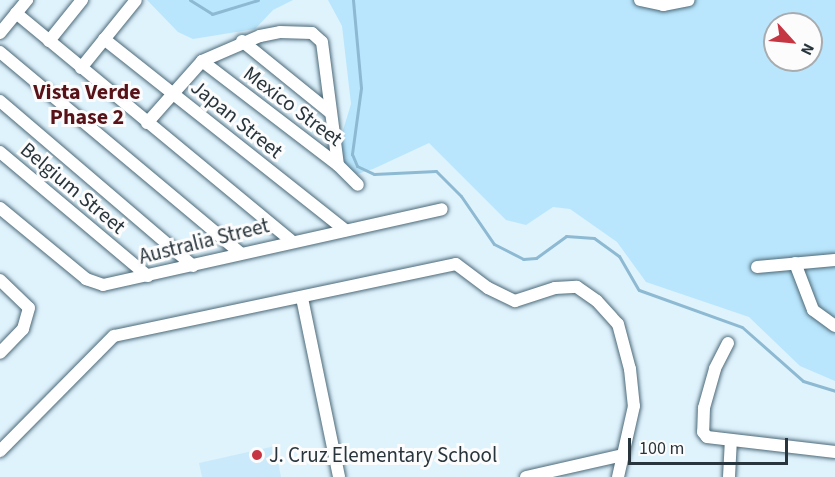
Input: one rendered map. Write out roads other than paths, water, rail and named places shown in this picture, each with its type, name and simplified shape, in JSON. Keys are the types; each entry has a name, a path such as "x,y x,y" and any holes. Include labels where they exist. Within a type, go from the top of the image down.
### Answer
{"street":[{"path":"0,33 27,0"},
{"path":"49,41 82,0"},
{"path":"81,68 136,0"},
{"path":"640,0 663,5 689,0"},
{"path":"16,13 290,240"},
{"path":"147,123 171,91 202,61 242,42 280,32 319,36 338,165"},
{"name":"Japan Street","path":"104,39 345,230"},
{"path":"242,42 331,113"},
{"path":"0,52 240,253"},
{"name":"Mexico Street","path":"202,61 338,165 358,184"},
{"path":"0,101 193,266"},
{"name":"Belgium Street","path":"0,152 148,276"},
{"name":"Australia Street","path":"0,208 91,282 103,285 193,266 290,240 442,209"},
{"path":"757,267 835,260"},
{"path":"795,263 813,309 835,326"},
{"path":"0,451 114,336 456,264 488,288 515,301 555,288 577,287 609,312 624,335 634,406 618,477"},
{"path":"0,280 29,308 23,329 0,353"},
{"path":"302,298 339,477"},
{"path":"728,343 709,383 702,424 707,437 731,442 835,452"},
{"path":"729,477 731,442"},
{"path":"526,477 623,455"}],"waterway":[{"path":"190,0 212,14 258,0"},
{"path":"353,0 361,88 352,154 357,166 374,174 436,171 461,196 494,244 523,259 536,258 566,236 594,238 619,256 639,290 742,327 803,381 835,391"}],"place":[{"name":"J. Cruz Elementary School","path":"257,455"}],"district":[{"name":"Vista Verde Phase 2","path":"87,104"}]}
